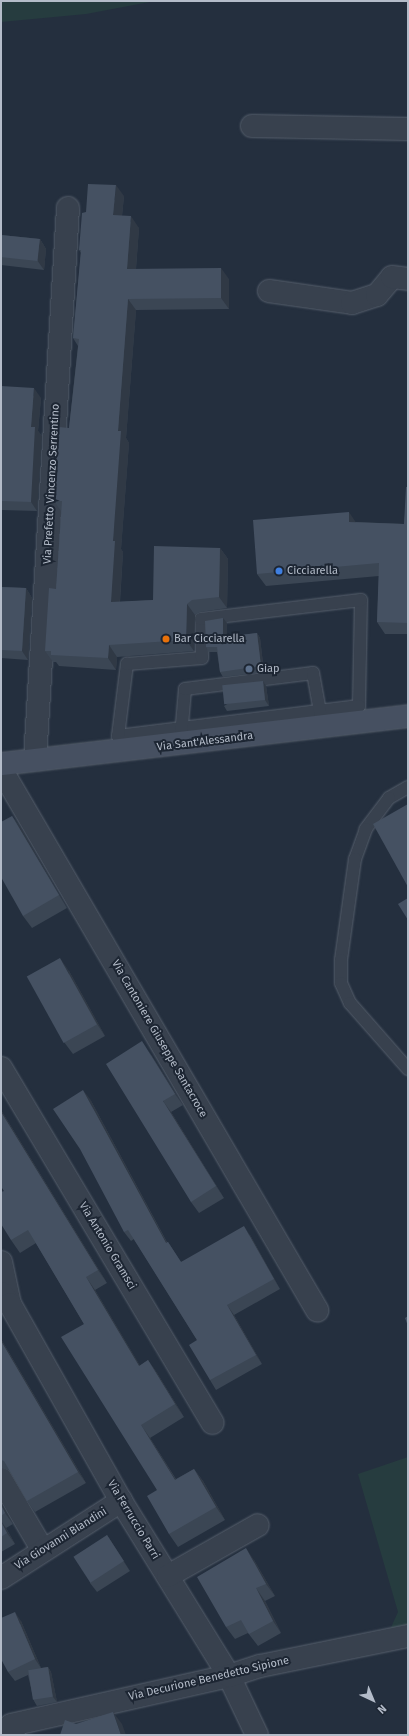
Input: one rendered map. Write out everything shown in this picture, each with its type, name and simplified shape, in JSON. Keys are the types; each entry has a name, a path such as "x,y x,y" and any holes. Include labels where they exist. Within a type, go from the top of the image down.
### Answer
{"street":[{"path":"252,126 408,129"},
{"name":"Via Prefetto Vincenzo Serrentino","path":"35,760 68,208"},
{"path":"269,291 352,302 377,295 392,277 408,279"},
{"name":"Via Sant'Alessandra","path":"1,764 35,760 181,736 322,719 408,716"},
{"name":"Via Cantoniere Giuseppe Santacroce","path":"1,769 318,1310"},
{"name":"Via Antonio Gramsci","path":"1,1068 213,1423"},
{"name":"Via Ferruccio Parri","path":"1,1262 6,1299 121,1501 229,1676 257,1735"},
{"path":"1,1479 42,1549"},
{"name":"Via Giovanni Blandini","path":"1,1578 42,1549 121,1501"},
{"path":"168,1576 258,1525"},
{"name":"Via Decurione Benedetto Sipione","path":"13,1730 229,1676 260,1666 408,1636"}],"lane":[{"path":"360,600 359,706 322,719 313,673 185,689 181,736 118,736 127,664 202,658 201,619 360,600"},
{"path":"408,787 388,798 366,829 355,859 341,960 341,983 350,1003 408,1069"}],"green space":[{"path":"1,1 155,1 86,14 1,22"},
{"path":"408,1457 408,1629 388,1634 398,1612 358,1474"}],"building":[{"path":"88,184 116,185 113,215 131,216 127,269 221,268 221,298 128,299 118,431 121,431 113,541 115,541 111,602 153,600 154,546 220,548 219,597 192,600 187,604 186,640 109,645 108,658 51,655 51,651 45,651 49,588 56,589 62,501 54,501 59,427 69,428 79,339 73,338 81,250 79,250 82,213 86,212"},
{"path":"1,235 40,239 37,261 1,257"},
{"path":"1,386 34,388 31,427 35,427 31,502 1,501"},
{"path":"406,487 408,487 408,623 377,622 379,563 257,574 253,520 349,512 349,522 404,524"},
{"path":"1,587 26,588 22,651 1,650"},
{"path":"223,618 223,637 257,633 261,666 220,672 217,647 206,647 205,621"},
{"path":"263,681 265,700 224,704 222,685"},
{"path":"408,804 408,887 373,824"},
{"path":"12,816 59,895 23,916 1,877 1,822"},
{"path":"408,898 408,920 398,904"},
{"path":"60,958 97,1024 64,1043 27,976"},
{"path":"142,1041 175,1094 163,1101 216,1186 191,1202 106,1064"},
{"path":"83,1090 166,1243 168,1242 181,1262 244,1226 274,1279 227,1305 256,1355 210,1380 189,1345 197,1340 128,1230 124,1232 80,1149 53,1109"},
{"path":"1,1112 98,1270 86,1277 139,1366 148,1360 175,1404 141,1425 175,1480 194,1469 216,1507 169,1534 147,1496 157,1490 61,1337 84,1324 28,1230 11,1240 1,1224 1,1192 4,1191 1,1186"},
{"path":"408,1316 408,1326 405,1318"},
{"path":"1,1341 78,1472 27,1501 4,1461 1,1460"},
{"path":"1,1505 5,1513 1,1516"},
{"path":"1,1522 7,1533 1,1537"},
{"path":"107,1535 124,1561 90,1583 73,1557"},
{"path":"246,1548 266,1584 256,1588 273,1621 249,1634 241,1620 226,1627 197,1577"},
{"path":"15,1612 35,1659 8,1672 1,1659 1,1618"},
{"path":"48,1667 53,1697 33,1700 28,1670"},
{"path":"113,1712 121,1735 60,1735 65,1720 76,1724"}],"place":[{"name":"Cicciarella","path":"279,571"},
{"name":"Bar Cicciarella","path":"166,639"},
{"name":"Giap","path":"249,669"}]}
